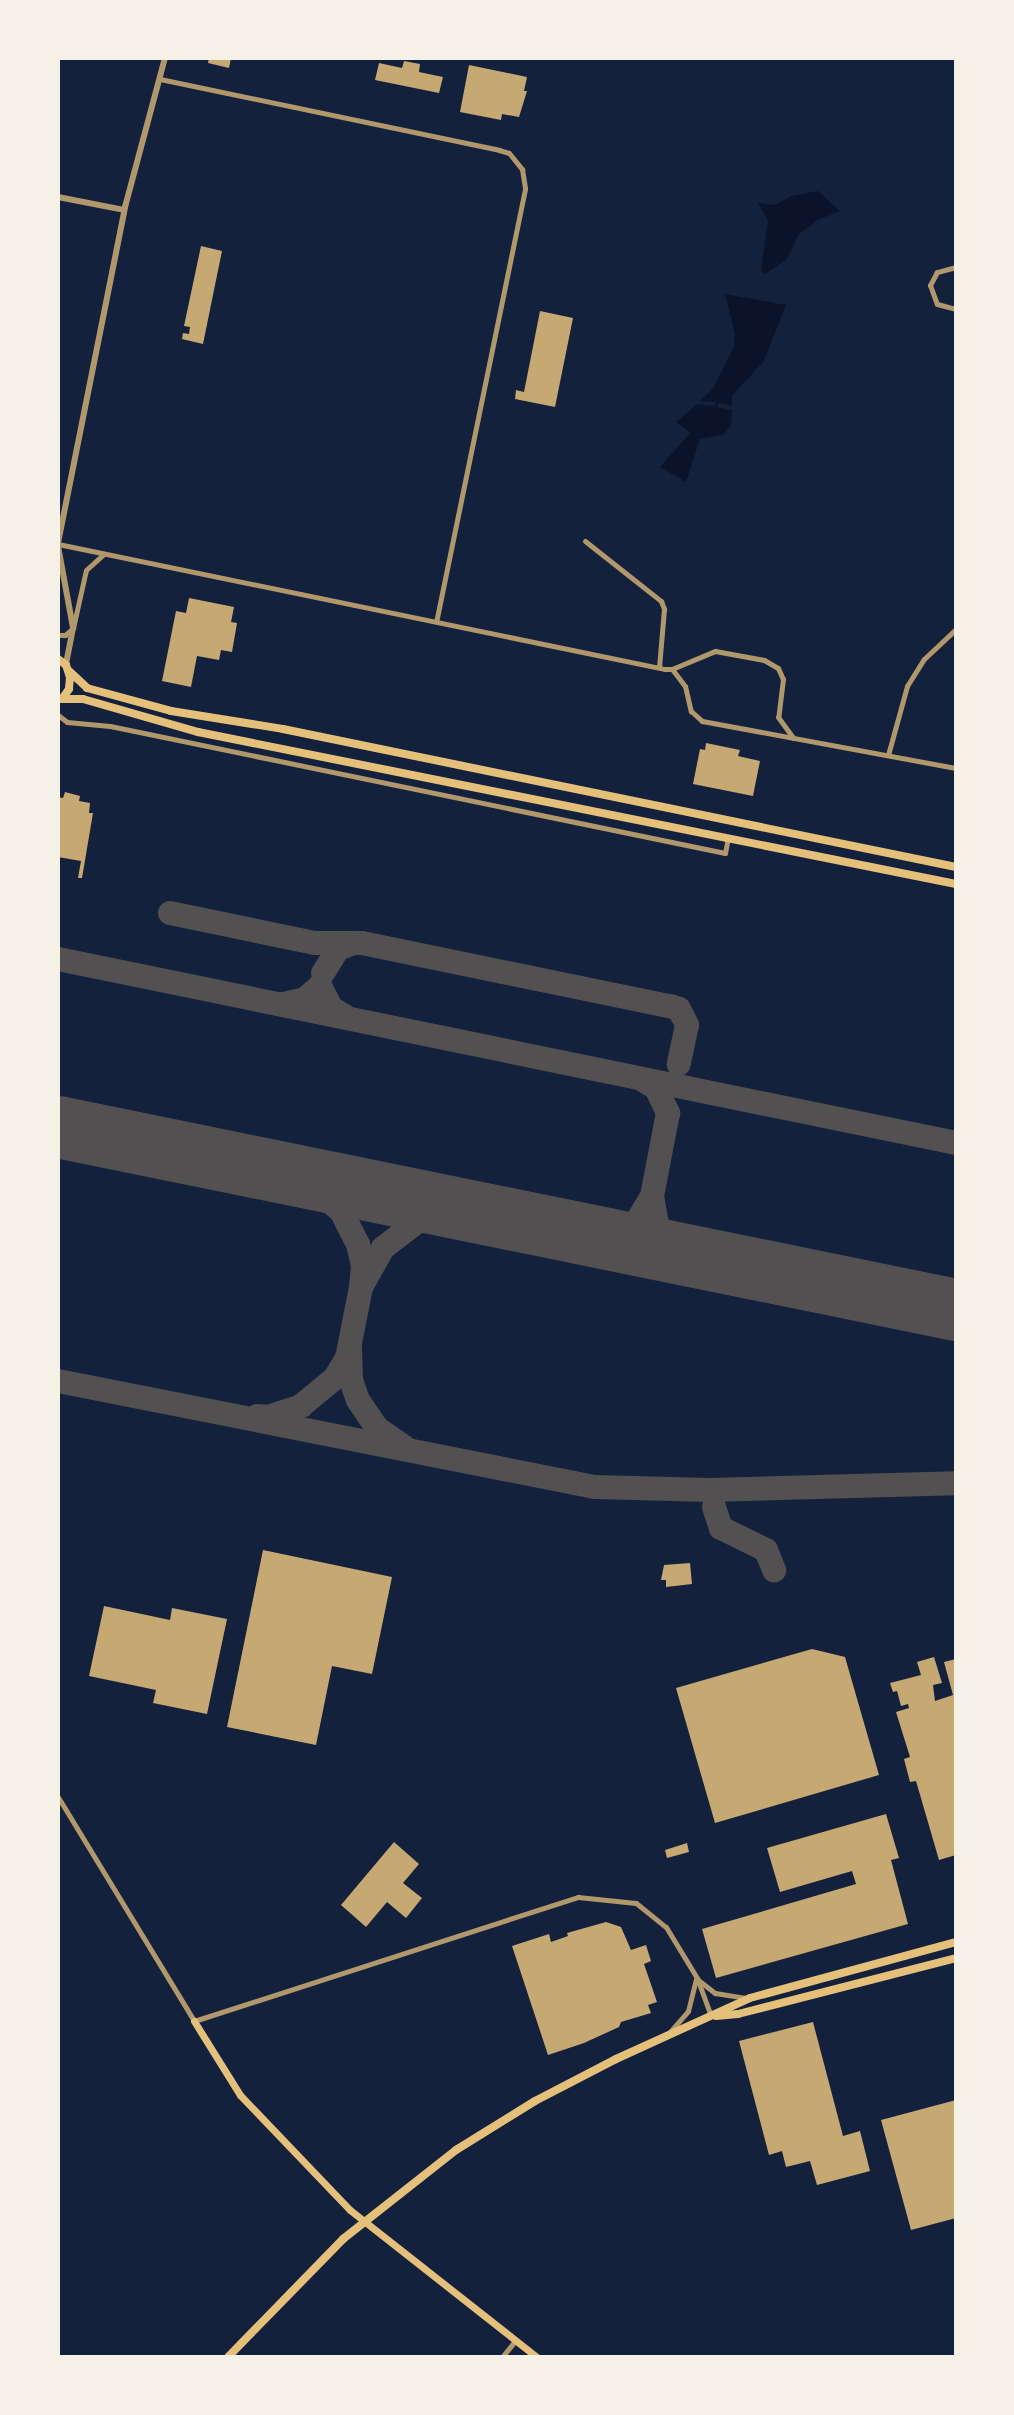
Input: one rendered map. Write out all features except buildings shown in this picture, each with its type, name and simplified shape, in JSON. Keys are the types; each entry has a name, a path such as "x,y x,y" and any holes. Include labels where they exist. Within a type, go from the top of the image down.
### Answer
{"main road":[{"path":"58,659 87,688 171,711 283,729 956,867"},
{"path":"60,700 69,689 68,668"},
{"path":"60,700 83,699 198,732 956,884"},
{"path":"228,2357 343,2239 456,2150 535,2101 750,1998 956,1942"},
{"path":"711,2017 738,2014 956,1958"},
{"path":"194,2021 240,2095 350,2210 537,2357"}],"street":[{"path":"73,628 58,544 124,210 165,58"},
{"path":"160,79 499,150 509,153 522,169 525,189 436,621"},
{"path":"58,197 124,210"},
{"path":"956,267 937,272 930,285 937,304 956,309"},
{"path":"585,541 661,601 664,609 659,667"},
{"path":"58,544 659,667 672,669 715,651 764,660 778,668 783,679 778,717 793,738"},
{"path":"68,668 86,570 105,553"},
{"path":"58,635 65,635 73,628"},
{"path":"888,755 907,686 924,659 956,629"},
{"path":"672,669 685,686 691,711 702,721 956,768"},
{"path":"58,715 67,722 110,726 725,853 728,837"},
{"path":"58,1797 194,2021 578,1897 636,1903 666,1927 697,1978 711,2017"},
{"path":"697,1978 715,1993 750,1998"},
{"path":"667,2036 688,2011 697,1978"},
{"path":"502,2357 516,2340"}],"water":[{"path":"818,191 840,211 818,220 799,234 787,259 765,274 761,270 768,220 758,203 774,205 792,196"},
{"path":"725,294 786,305 764,361 732,396 732,406 718,403 717,407 732,410 731,426 723,435 700,439 686,482 660,467 690,433 676,422 697,404 715,406 716,402 699,401 713,389 734,347 735,334"}],"taxiway":[{"path":"170,913 315,943 362,943 670,1006 679,1009 687,1025 679,1064"},
{"path":"323,973 338,949 354,943"},
{"path":"58,959 956,1143"},
{"path":"284,1004 305,999 320,986 331,1008 345,1016"},
{"path":"641,1079 656,1088 668,1113 652,1196"},
{"path":"275,1172 311,1186 341,1211 358,1244 363,1265 361,1287 383,1248 418,1221 451,1213 485,1214"},
{"path":"582,1234 623,1229 637,1221 652,1196 657,1223 664,1234 671,1242 698,1258"},
{"path":"257,1416 268,1417 301,1406 335,1378 347,1358 361,1287"},
{"path":"350,1349 351,1380 358,1400 377,1428 404,1447"},
{"path":"58,1381 595,1487 710,1490 956,1483"},
{"path":"714,1507 721,1528 766,1550 774,1570"}],"runway":[{"path":"58,1127 956,1310"}]}
